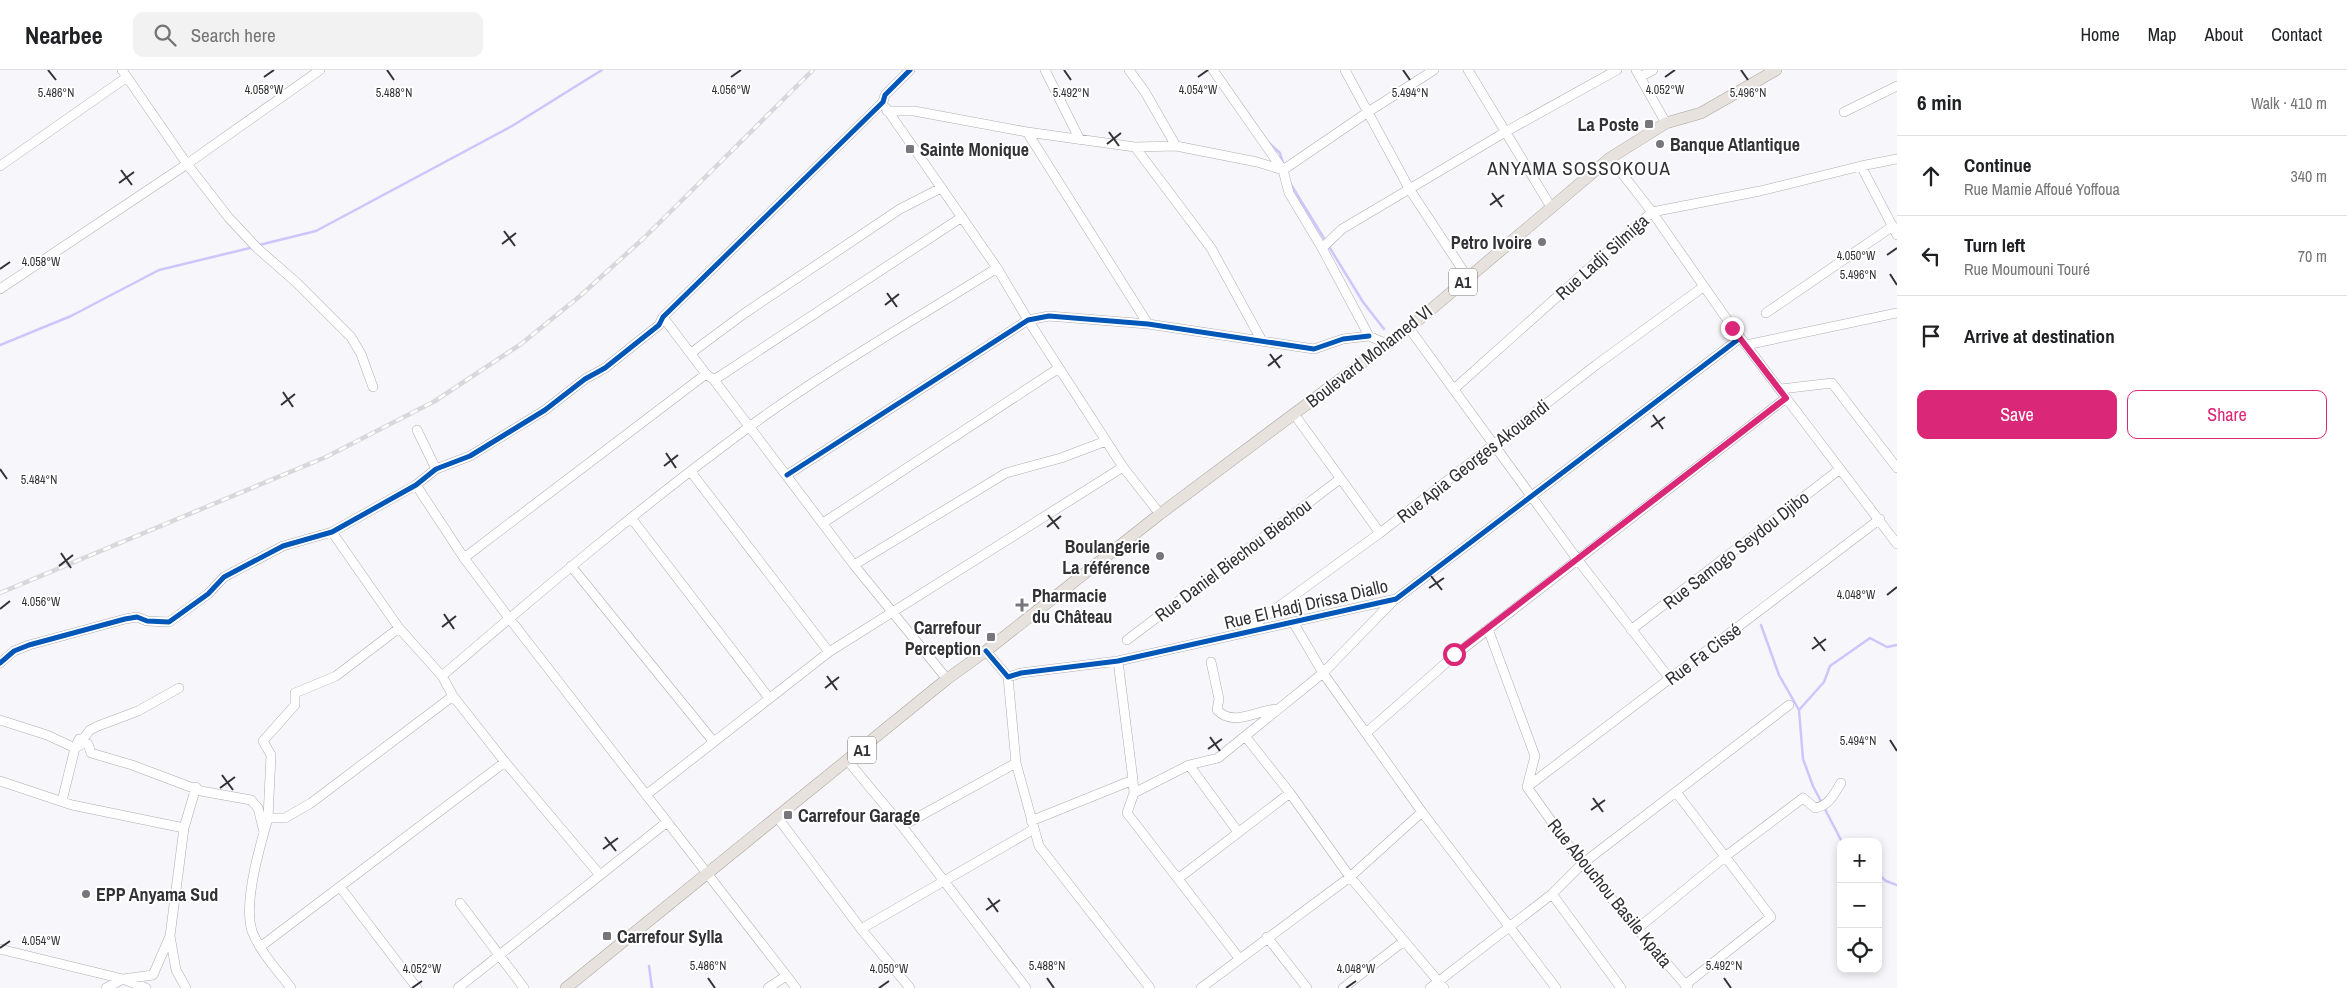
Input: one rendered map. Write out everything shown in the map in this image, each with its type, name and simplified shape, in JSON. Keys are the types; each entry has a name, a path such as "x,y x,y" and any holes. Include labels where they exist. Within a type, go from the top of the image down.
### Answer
{"main road":[{"name":"Boulevard Mohamed VI","path":"1160,514 1409,328 1610,158 1666,123 1701,113 1776,70"},
{"name":"A1","path":"566,988 707,873 848,762 947,679 986,651 1160,514"}],"street":[{"path":"0,289 186,164 320,70"},
{"path":"0,663 14,651 29,645 125,619 138,617 147,621 169,622 208,594 224,577 283,546 332,532 416,485 436,469 470,456 545,410 585,379 605,368 659,325 663,317 883,102 885,95 910,70"},
{"path":"1045,70 1080,140"},
{"path":"1129,70 1145,92 1176,146"},
{"path":"1213,70 1283,170 1289,193 1322,248 1369,336"},
{"path":"1345,70 1410,190 1468,278"},
{"path":"1283,170 1434,70"},
{"path":"1468,70 1507,131 1551,206"},
{"path":"1322,248 1342,229 1507,131 1617,70"},
{"path":"1653,70 1638,73 1666,123"},
{"path":"0,166 124,74 186,164 228,218 351,337 373,387"},
{"path":"1844,112 1897,86"},
{"path":"883,102 997,268 1028,320 1123,467 1160,514"},
{"path":"888,110 914,111 1027,132 1135,147 1176,146 1257,162 1283,170"},
{"path":"1027,132 1148,324"},
{"path":"1135,147 1211,248 1262,341"},
{"path":"1610,158 1652,212 1743,342 1781,389 1897,544"},
{"name":"Rue Ladji Silmiga","path":"1454,388 1652,212 1760,191 1897,159"},
{"path":"1766,313 1895,230 1861,166"},
{"path":"691,352 745,313 900,209 941,188"},
{"path":"714,380 962,217"},
{"path":"442,676 571,566 750,426 864,351 997,268"},
{"name":"Rue Apia Georges Akouandi","path":"1242,634 1380,533 1596,365 1703,287"},
{"path":"1743,342 1897,312"},
{"path":"787,475 1028,320 1049,316 1148,324 1314,349 1343,340 1369,336 1387,344"},
{"path":"663,317 706,374 714,380 750,426 890,612 947,679"},
{"path":"1409,328 1496,444 1578,559 1670,679"},
{"name":"Rue El Hadj Drissa Diallo","path":"1008,677 1021,673 1118,661 1396,598 1531,495 1743,342"},
{"path":"823,523 1059,368"},
{"path":"464,558 706,374"},
{"path":"1781,389 1832,382 1897,468"},
{"path":"1366,733 1454,654 1786,398"},
{"path":"1294,414 1380,533"},
{"path":"417,430 436,469"},
{"path":"854,565 1006,474 1061,458 1106,441"},
{"path":"646,794 829,652 1123,467"},
{"name":"Rue Samogo Seydou Djibo","path":"1631,630 1840,469"},
{"path":"691,472 829,652"},
{"name":"Rue Daniel Biechou Biechou","path":"1126,640 1340,479"},
{"path":"416,485 464,558 509,618 796,988"},
{"path":"632,519 769,698"},
{"name":"Rue Fa Cissé","path":"1527,787 1880,519"},
{"path":"332,532 399,628 442,676 453,696 504,762 600,875"},
{"path":"571,566 713,741"},
{"path":"1134,793 1189,765 1218,758 1323,673 1396,598"},
{"path":"1293,622 1323,673 1422,812 1556,988"},
{"path":"291,988 260,947 253,932 249,898 268,818 271,755 263,741 295,705 295,693 336,676 399,628"},
{"path":"1488,629 1535,756 1527,787"},
{"path":"986,651 1008,677 1016,763 1039,846 1150,988"},
{"path":"1118,661 1134,793 1127,813 1239,958"},
{"path":"1211,662 1219,698 1217,710 1222,715 1240,718 1267,709 1278,709"},
{"path":"62,801 74,748 79,740 83,739 90,730 138,711 180,688"},
{"path":"268,818 285,818 311,803 453,696"},
{"path":"1430,988 1441,985 1552,894 1582,864 1789,705"},
{"path":"0,720 47,735 74,748"},
{"path":"1245,736 1290,793 1350,877 1441,985"},
{"path":"74,748 82,744 88,744 91,753 202,791 254,802 258,808 264,832"},
{"path":"260,947 504,762"},
{"path":"848,762 902,826 942,881 1026,988"},
{"path":"902,826 1016,763"},
{"path":"1189,765 1238,832"},
{"path":"861,929 1032,825 1133,780"},
{"path":"0,781 62,801 184,828"},
{"path":"1638,929 1726,856 1803,798 1815,808 1823,807 1830,801 1840,782"},
{"name":"Rue Abouchou Basile Kpata","path":"1527,787 1582,864 1686,986"},
{"path":"106,988 123,979 154,975 170,936 184,828 196,788"},
{"path":"1676,792 1772,917 1686,986"},
{"path":"1179,878 1290,793"},
{"path":"1202,988 1239,958 1350,877 1422,812"},
{"path":"778,818 861,929 910,988"},
{"path":"458,988 667,822"},
{"path":"340,888 417,988"},
{"path":"1552,894 1621,988"},
{"path":"460,904 524,988"},
{"path":"170,936 176,970 186,988"},
{"path":"1268,937 1308,988"},
{"path":"1343,988 1404,940"},
{"path":"0,949 123,979 146,988"},
{"path":"768,988 786,976"}],"waterway":[{"path":"259,245 316,231 512,126 602,70"},
{"path":"1269,143 1280,153 1284,166"},
{"path":"1290,183 1325,240"},
{"path":"1328,245 1363,302 1384,329"},
{"path":"0,345 71,316 159,270 254,247"},
{"path":"1761,625 1779,675 1799,710 1803,759 1813,786 1840,838"},
{"path":"1799,710 1824,682 1830,666 1870,638 1887,647 1897,645"},
{"path":"1882,878 1897,885"},
{"path":"649,966 652,988"}],"railway":[{"path":"0,593 326,457 435,401 521,344 580,296 645,237 813,70"}],"cycle path":[{"path":"0,663 14,651 29,645 125,619 137,617 147,621 169,622 208,594 224,577 283,546 332,532 416,485 436,469 470,456 545,410 585,379 605,368 659,325 663,317 883,102 885,95 910,70"},
{"path":"787,475 1028,320 1049,316 1148,324 1314,349 1343,339 1369,336"},
{"path":"986,651 1008,677 1021,673 1118,661 1396,599 1740,338"}],"place":[{"name":"La Poste","path":"1649,124"},
{"name":"Banque Atlantique","path":"1660,144"},
{"name":"Sainte Monique","path":"910,149"},
{"name":"Petro Ivoire","path":"1542,242"},
{"name":"Boulangerie La référence","path":"1160,556"},
{"name":"Pharmacie du Château","path":"1022,605"},
{"name":"Carrefour Perception","path":"991,637"},
{"name":"Carrefour Garage","path":"788,815"},
{"name":"EPP Anyama Sud","path":"86,894"},
{"name":"Carrefour Sylla","path":"607,936"}],"district":[{"name":"ANYAMA SOSSOKOUA","path":"1579,168"}],"route":[{"path":"1454,654 1786,398 1781,389 1732,328"}]}
